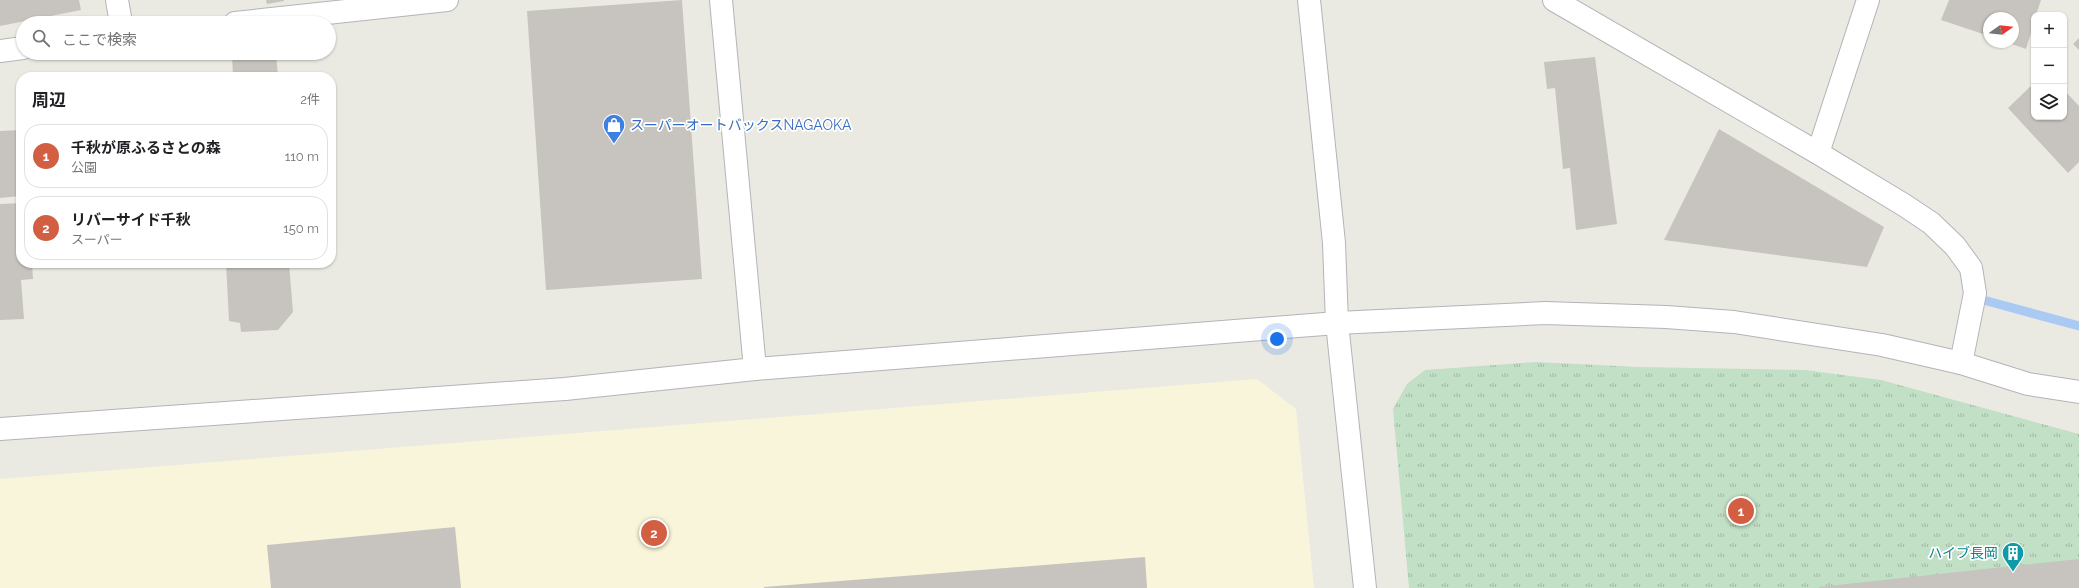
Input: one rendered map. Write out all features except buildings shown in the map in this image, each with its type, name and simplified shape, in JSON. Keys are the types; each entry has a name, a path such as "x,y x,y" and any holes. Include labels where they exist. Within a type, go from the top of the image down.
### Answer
{"street":[{"path":"116,0 119,16"},
{"path":"297,16 447,0"},
{"path":"721,0 755,369"},
{"path":"1308,0 1334,244 1337,322 1365,588"},
{"path":"1554,0 1818,153 1931,223 1955,246 1971,268 1975,293 1961,363"},
{"path":"1818,153 1868,0"},
{"path":"0,51 16,49"},
{"path":"0,429 566,389 755,369 1337,322 1545,313 1666,317 1734,322 1882,345 1961,363 2028,384 2079,404"},
{"path":"2028,384 2079,392"}],"shaded area":[{"path":"1257,379 1296,409 1314,588 0,588 0,479"}],"green space":[{"path":"1536,362 1638,367 1805,370 1881,380 2079,434 2079,588 1409,588 1393,409 1407,384 1425,370"}],"waterway":[{"path":"1987,301 2079,326"}],"place":[{"name":"スーパーオートバックスNAGAOKA","path":"614,144"},
{"name":"千秋が原ふるさとの森","path":"1741,511"},
{"name":"リバーサイド千秋","path":"654,533"},
{"name":"ハイブ長岡","path":"2013,572"}]}
